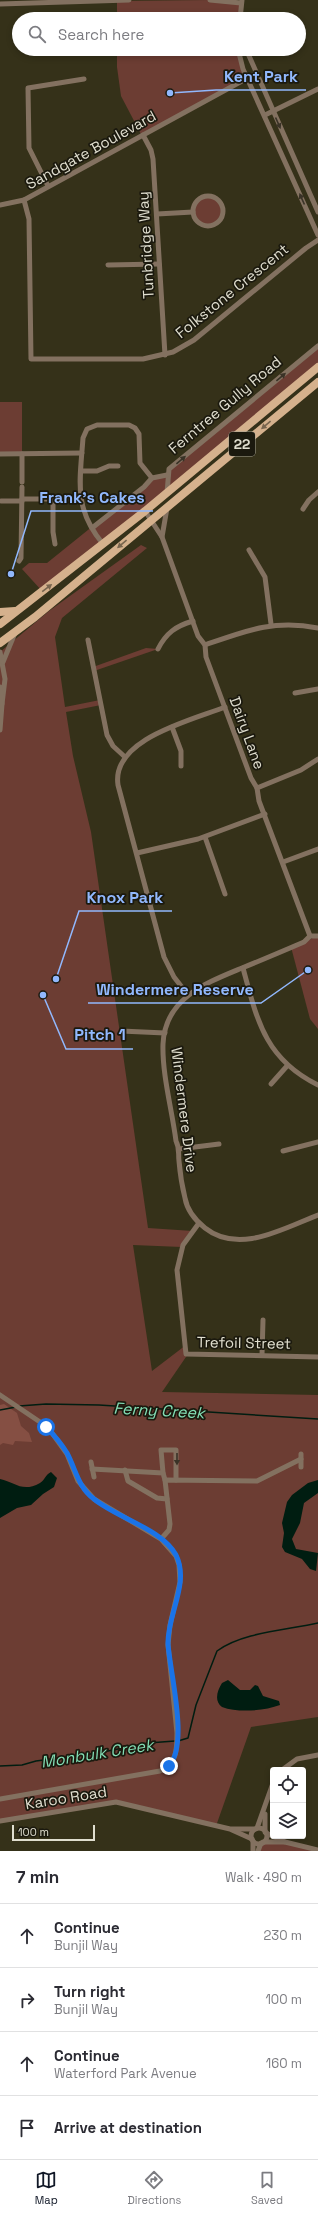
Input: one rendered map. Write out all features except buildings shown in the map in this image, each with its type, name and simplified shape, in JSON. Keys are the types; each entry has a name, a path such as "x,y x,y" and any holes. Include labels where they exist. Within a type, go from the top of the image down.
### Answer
{"main road":[{"name":"Ferntree Gully Road","path":"0,624 145,511 318,367"},
{"name":"22","path":"0,643 152,520 318,382"},
{"path":"0,612 16,611"}],"street":[{"path":"0,4 129,0"},
{"path":"210,0 242,2 241,12"},
{"path":"240,56 247,78 318,234"},
{"path":"249,56 255,74 318,212"},
{"name":"Sandgate Boulevard","path":"0,205 24,200 255,74"},
{"path":"48,186 29,148 28,88 84,79"},
{"path":"264,115 318,89"},
{"name":"Tunbridge Way","path":"143,135 151,150 153,159 165,355"},
{"path":"210,195 219,200 224,209 218,222 209,226 200,224 192,212 195,202 199,198 210,195"},
{"name":"Folkstone Crescent","path":"24,200 29,219 31,359 136,360 165,355 194,340 306,248 318,240"},
{"path":"156,214 192,212"},
{"path":"108,265 159,264"},
{"name":"Ferntree Gully Road","path":"167,492 167,475 170,468 318,346"},
{"path":"103,544 92,528 80,499 83,435 89,427 96,425 132,426 136,429 139,434 141,464 152,478"},
{"path":"0,454 82,453"},
{"path":"18,561 21,558 22,454"},
{"path":"81,471 97,470 109,466 118,466"},
{"path":"92,528 144,488 152,478 167,475"},
{"path":"303,509 308,500 318,492"},
{"path":"53,499 53,532 55,544"},
{"path":"1,500 80,499"},
{"name":"Dairy Lane","path":"162,537 167,507"},
{"name":"Dairy Lane","path":"145,511 162,537 198,636 204,645 206,656 251,778 257,788 258,796 310,936"},
{"path":"249,550 265,577 271,624"},
{"path":"158,649 164,638 174,628 193,620"},
{"path":"204,645 252,628 271,624 301,625 318,628"},
{"path":"3,662 15,632"},
{"path":"88,640 107,735 110,742 125,757"},
{"path":"0,652 6,685 2,704 0,730"},
{"path":"0,687 2,704"},
{"path":"295,693 318,689"},
{"path":"188,995 177,982 166,963 118,780 119,770 125,757 142,742 172,727 225,707"},
{"path":"172,727 181,751 181,766"},
{"path":"257,788 301,770 318,759"},
{"path":"136,853 205,837 265,814"},
{"path":"205,837 225,894"},
{"path":"283,862 318,849"},
{"path":"310,936 318,936"},
{"name":"Windermere Drive","path":"310,936 301,943 203,985 188,995 174,1011 165,1033 164,1056 176,1141 179,1149 178,1160 185,1200 199,1223 218,1236 242,1240 256,1238 318,1215"},
{"path":"243,968 261,1029 270,1046 287,1066 318,1086"},
{"path":"121,1031 165,1033"},
{"path":"271,1084 287,1066"},
{"path":"283,1151 318,1142"},
{"path":"179,1149 219,1144"},
{"name":"Trefoil Street","path":"199,1223 183,1245 176,1270 186,1354 318,1357"},
{"path":"262,1355 263,1320"},
{"path":"0,1395 46,1427 58,1440 67,1454 78,1480 94,1499 161,1539 176,1556 180,1577 168,1639 177,1733 177,1748 171,1763 160,1771 0,1799"},
{"path":"161,1539 170,1526 161,1452 164,1449 177,1452 176,1480"},
{"path":"165,1480 257,1481 301,1457 301,1467"},
{"path":"91,1462 94,1477"},
{"path":"92,1470 125,1470 163,1473"},
{"path":"125,1470 128,1481 157,1498 167,1499"},
{"path":"286,1767 297,1759 318,1755"},
{"path":"253,1851 252,1834 256,1829 264,1811 270,1792"},
{"name":"Karoo Road","path":"0,1821 116,1802 230,1829 252,1840"},
{"path":"258,1851 266,1837 264,1811"},
{"name":"Karoo Road","path":"230,1829 256,1829"},
{"path":"256,1829 266,1832 285,1842 318,1850"},
{"path":"252,1840 262,1843 285,1842"}],"shaded area":[{"path":"210,0 241,3 240,12 117,12 117,1"},
{"path":"117,56 240,56 247,78 142,136 121,96"},
{"path":"208,196 219,200 223,211 219,222 208,226 197,222 193,211 197,200"},
{"path":"318,346 318,367 42,591 22,569 29,563 47,563 150,480 167,475 168,472"},
{"path":"0,402 22,402 22,454 0,454"},
{"path":"141,545 147,548 62,618 55,637 65,707 100,700 101,705 66,712 73,756 91,832 148,1228 193,1231 182,1247 133,1245 152,1371 186,1345 188,1354 162,1392 318,1395 318,1717 251,1727 216,1826 120,1803 0,1821 0,652 49,611"},
{"path":"146,648 158,649 94,671 93,667"},
{"path":"318,936 318,1029 310,1019 291,947"},
{"path":"4,1404 17,1413 21,1426 29,1433 32,1442 15,1441 13,1445 3,1443 0,1445 0,1405"},
{"path":"51,1472 57,1478 54,1487 43,1494 31,1505 17,1508 0,1518 0,1479 19,1486 28,1487 40,1483"},
{"path":"318,1480 318,1493 304,1503 300,1523 292,1539 296,1549 318,1553 316,1571 310,1569 302,1559 285,1552 282,1547 284,1533 282,1523 287,1502 292,1495 308,1483"},
{"path":"228,1680 240,1690 250,1690 255,1685 258,1686 263,1696 279,1701 280,1705 266,1709 243,1711 222,1707 219,1705 217,1699 218,1693 222,1683"},
{"path":"285,1842 318,1851 258,1851 261,1843"}],"waterway":[{"name":"Ferny Creek","path":"19,1406 46,1404 99,1405 318,1419"},
{"name":"Ferny Creek","path":"0,1410 16,1407"},
{"name":"Monbulk Creek","path":"178,1741 188,1738 196,1705 217,1651 239,1640 266,1632 318,1623"},
{"name":"Monbulk Creek","path":"0,1766 22,1765 36,1761 98,1753 148,1743 175,1741"}],"place":[{"name":"Kent Park","path":"170,93"},
{"name":"Frank's Cakes","path":"11,574"},
{"name":"Windermere Reserve","path":"308,970"},
{"name":"Knox Park","path":"56,979"},
{"name":"Pitch 1","path":"43,995"}],"route":[{"path":"46,1427 63,1447 78,1480 85,1490 99,1504 161,1539 174,1552 178,1560 180,1582 168,1639 176,1709 177,1748 174,1760 169,1766"}]}
